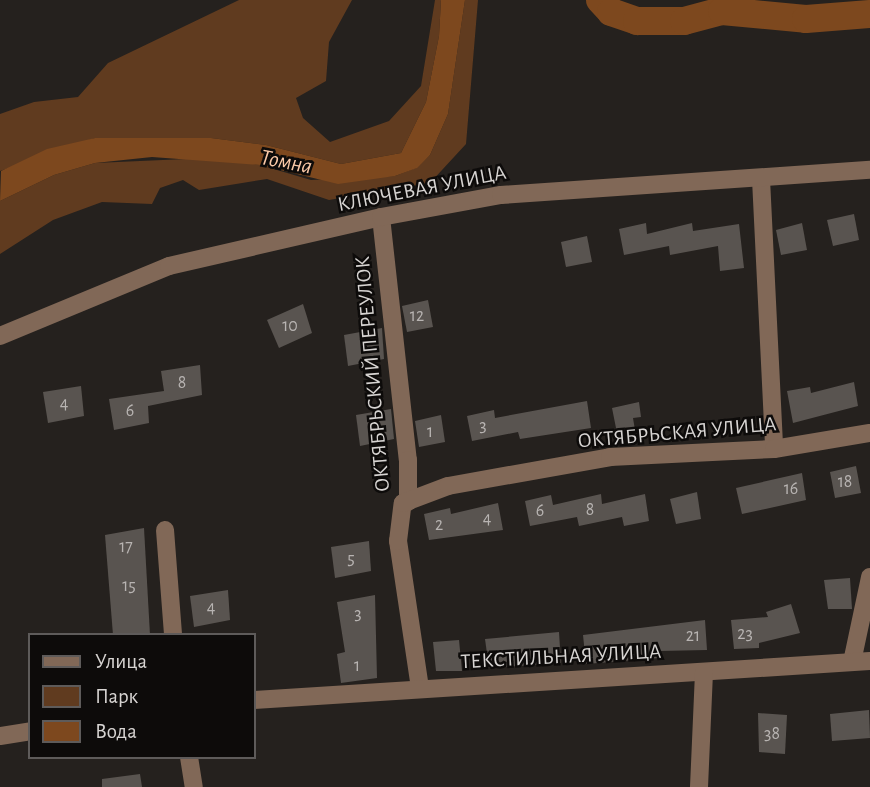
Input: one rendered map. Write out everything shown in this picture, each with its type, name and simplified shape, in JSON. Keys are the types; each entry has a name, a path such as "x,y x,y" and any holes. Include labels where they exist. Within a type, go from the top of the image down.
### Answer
{"street":[{"name":"КЛЮЧЕВАЯ УЛИЦА","path":"0,336 169,266 380,217 501,195 870,170"},
{"path":"761,179 774,449"},
{"name":"ОКТЯБРЬСКИЙ ПЕРЕУЛОК","path":"380,217 408,460 408,502 403,503 399,514 398,541 420,688"},
{"name":"ОКТЯБРЬСКАЯ УЛИЦА","path":"408,502 448,486 610,457 774,449 870,433"},
{"path":"165,530 173,633"},
{"path":"852,662 870,577"},
{"name":"ТЕКСТИЛЬНАЯ УЛИЦА","path":"256,700 870,662"},
{"path":"699,787 704,672"},
{"path":"0,736 28,731"},
{"path":"189,759 194,787"}],"green space":[{"path":"239,0 352,0 329,42 326,81 296,98 303,118 330,142 389,121 421,86 435,0 441,0 439,36 426,102 401,153 341,164 266,145 211,138 95,138 0,171 0,114 34,102 78,97 108,63"},
{"path":"465,0 478,0 466,144 430,183 329,200 267,179 199,190 183,180 160,188 152,204 102,202 53,220 0,254 0,201 54,175 95,163 208,158 260,165 311,180 395,176 416,168 430,155 448,114"}],"water":[{"path":"441,0 465,0 448,114 430,155 417,168 395,176 338,184 260,165 152,157 95,163 54,175 0,201 1,171 47,149 95,138 211,138 266,145 341,164 401,153 426,102 439,36"}],"building":[{"path":"854,214 859,240 833,246 827,220"},
{"path":"646,223 647,234 692,223 693,231 739,224 744,268 720,271 718,246 670,255 669,246 624,255 619,229"},
{"path":"802,223 807,250 781,255 776,230"},
{"path":"587,236 592,262 566,267 561,242"},
{"path":"428,300 433,327 407,332 402,306"},
{"path":"303,304 312,333 279,348 267,320"},
{"path":"382,328 384,359 348,366 344,335"},
{"path":"200,365 202,395 148,406 149,423 114,430 109,399 164,391 161,371"},
{"path":"854,382 858,406 793,423 787,391 810,387 811,393"},
{"path":"81,386 84,416 48,423 43,392"},
{"path":"587,401 591,428 520,439 518,432 472,441 467,416 494,410 495,418"},
{"path":"639,402 641,417 633,418 635,430 617,433 612,408"},
{"path":"391,409 394,439 360,446 356,415"},
{"path":"441,415 445,442 419,447 415,421"},
{"path":"856,466 861,493 835,498 830,472"},
{"path":"802,473 806,500 742,514 736,488"},
{"path":"697,492 701,519 676,524 670,499"},
{"path":"601,494 602,504 645,494 649,521 624,526 622,517 579,526 577,517 530,526 525,501 551,495 553,505"},
{"path":"498,503 503,530 429,540 424,514 450,508 451,514"},
{"path":"144,528 150,633 113,633 105,535"},
{"path":"369,541 371,571 335,578 331,547"},
{"path":"850,578 852,609 828,609 824,580"},
{"path":"228,590 230,620 194,627 190,596"},
{"path":"375,595 377,678 341,683 337,654 345,652 337,602"},
{"path":"791,604 800,633 759,643 759,648 734,649 731,620 768,617 766,612"},
{"path":"705,620 707,650 659,651 659,658 586,664 583,635"},
{"path":"559,632 561,663 489,668 485,639"},
{"path":"459,640 462,671 436,671 433,642"},
{"path":"869,710 870,738 832,741 830,714"},
{"path":"758,713 787,715 785,754 759,752"},
{"path":"140,774 142,787 102,787 102,779"}],"waterway":[{"name":"Томна","path":"600,0 611,12 637,21 684,21 722,11 806,19 870,14"}]}
